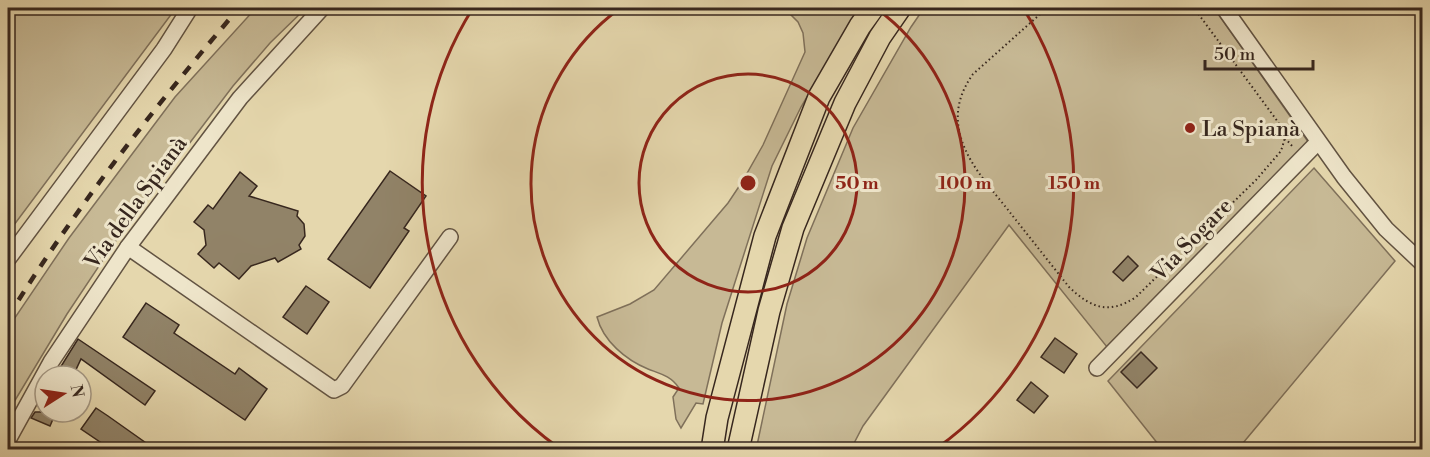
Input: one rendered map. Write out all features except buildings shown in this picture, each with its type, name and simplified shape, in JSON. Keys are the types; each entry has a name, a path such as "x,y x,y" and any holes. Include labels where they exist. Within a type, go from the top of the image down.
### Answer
{"highway":[{"path":"712,450 717,418 765,236 819,97 873,8"},
{"path":"738,450 768,311 793,228 844,103 880,37 900,8"},
{"path":"746,450 768,311"}],"street":[{"path":"8,259 164,49 190,8"},
{"name":"Via della Spianà","path":"8,440 51,362 128,247 240,98 322,8"},
{"path":"1224,8 1318,142 1386,229 1422,263"},
{"name":"Via Sogare","path":"1097,368 1318,142"},
{"path":"128,247 334,390 342,386 450,237"}],"path":[{"path":"1047,8 973,74 964,86 957,115 959,130 964,145 981,176 1069,287 1081,298 1095,306 1109,308 1124,305 1136,297 1256,180 1281,151 1285,138 1278,122 1194,8"}],"shaded area":[{"path":"8,8 176,8 8,233"},
{"path":"256,8 306,8 270,43 233,86 119,236 37,364 33,364 33,370 8,412 8,332 12,322 69,238 175,97"},
{"path":"784,8 859,8 801,107 772,166 722,323 703,404 696,403 681,428 676,419 673,397 679,388 676,384 616,349 604,334 597,317 630,304 654,290 728,203 742,182 763,145 805,52 803,33 798,22"},
{"path":"924,8 1214,8 1309,143 1107,347 1009,225 863,426 851,449 756,450 787,304 807,238 853,128"},
{"path":"1314,168 1395,261 1238,449 1162,449 1108,381"}],"railway":[{"path":"8,317 61,236 118,158 239,8"}],"place":[{"name":"La Spianà","path":"1190,128"}]}
